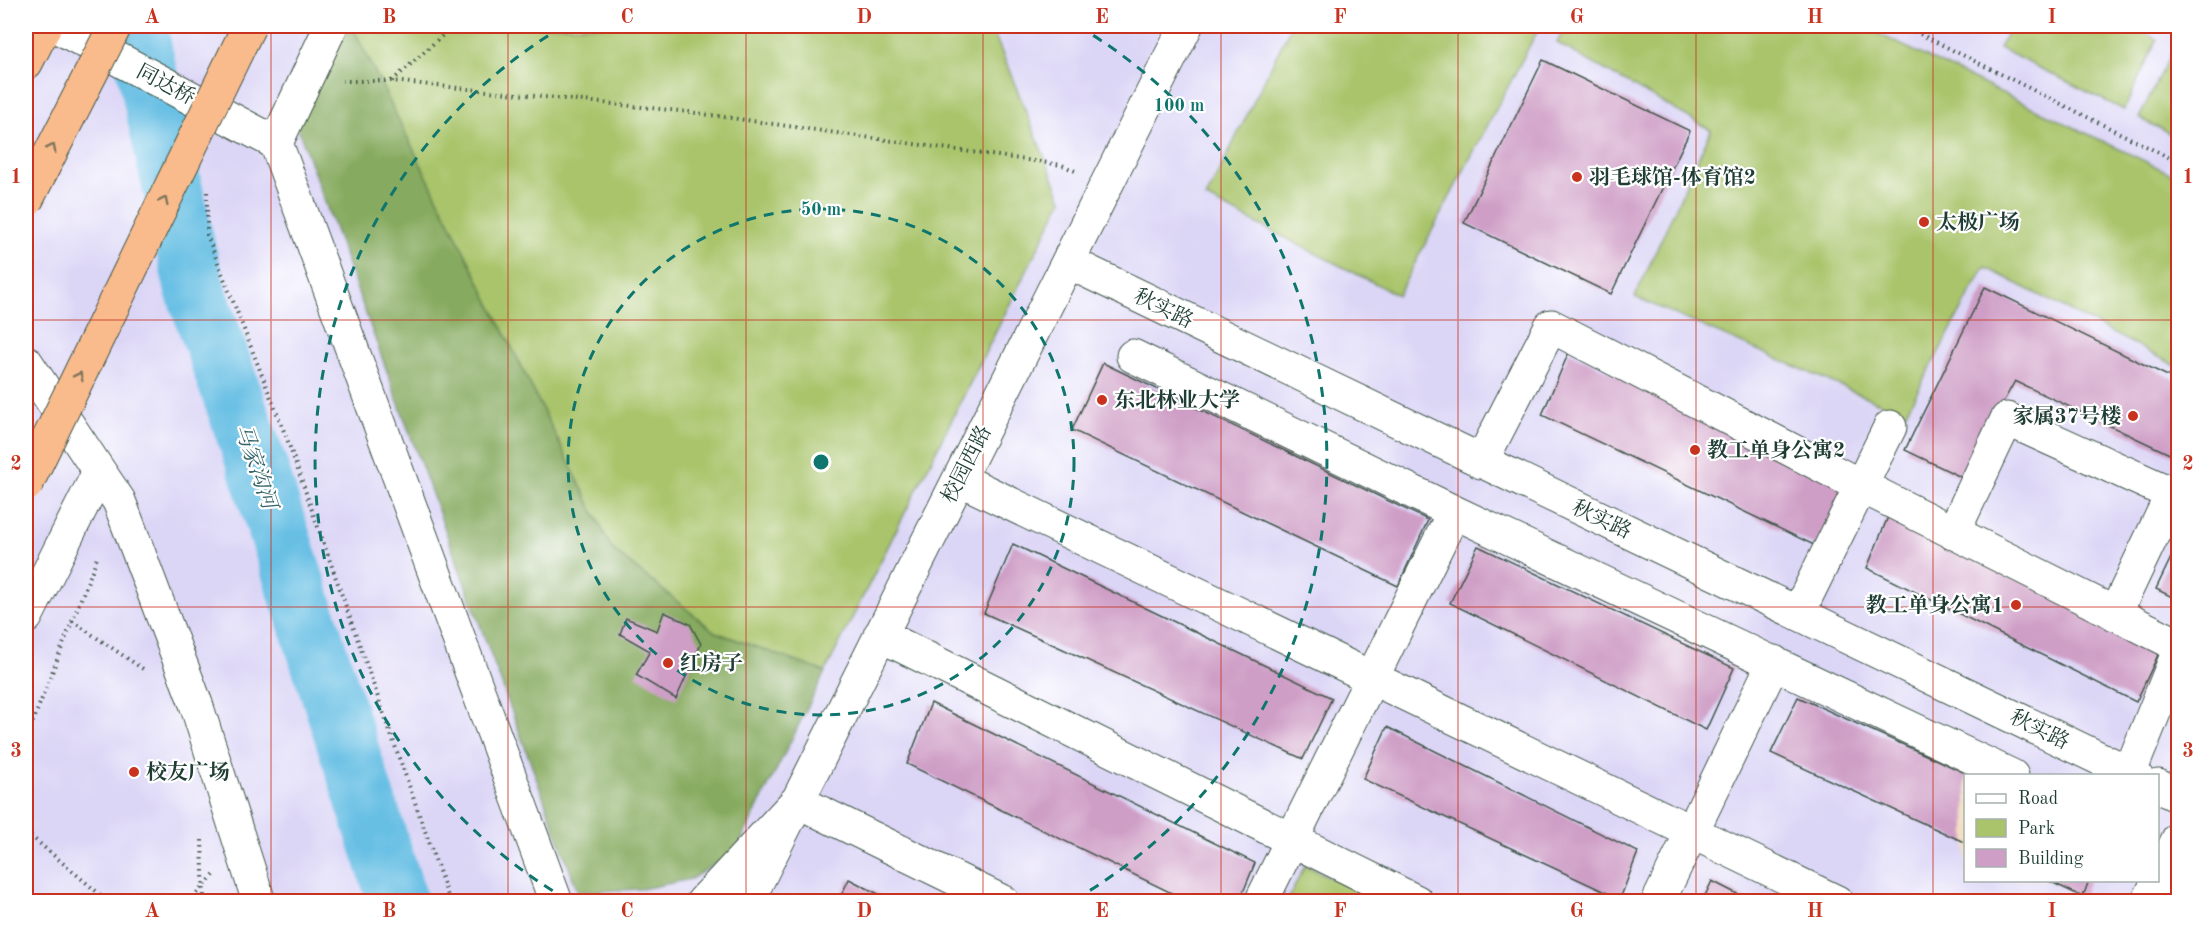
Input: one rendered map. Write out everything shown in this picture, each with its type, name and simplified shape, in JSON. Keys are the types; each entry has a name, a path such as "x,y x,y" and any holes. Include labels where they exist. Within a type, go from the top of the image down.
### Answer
{"main road":[{"path":"26,63 45,26"},
{"path":"26,201 115,26"},
{"path":"26,485 249,26"}],"street":[{"name":"同达桥","path":"56,26 276,143"},
{"path":"330,26 276,143 558,900"},
{"name":"校园西路","path":"747,902 1186,26"},
{"name":"秋实路","path":"1068,262 2133,774"},
{"path":"1481,462 1551,326 1953,533 2178,645"},
{"path":"1133,356 1454,512 2008,774"},
{"path":"26,362 119,501 196,704 259,902"},
{"path":"1953,533 2007,419 2172,494 2115,614"},
{"path":"1798,613 1890,427"},
{"path":"26,617 99,472"},
{"path":"959,478 1838,902"},
{"path":"1261,902 1454,512"},
{"path":"880,635 1417,902"},
{"path":"2142,774 2178,653"},
{"path":"1658,902 1774,662"},
{"name":"秋实路","path":"2159,787 2178,796"},
{"path":"703,902 797,801 1003,902"},
{"path":"2159,879 2178,839"},
{"path":"2148,902 2158,882"}],"path":[{"path":"392,81 453,26"},
{"path":"1904,26 2178,162"},
{"path":"307,80 392,81 690,112 1062,165 1106,186"},
{"path":"207,189 207,235 287,439 450,902"},
{"path":"26,739 98,555"},
{"path":"72,621 148,672"},
{"path":"26,832 109,902"}],"shaded area":[{"name":"东北林业大学","path":"26,26 2178,26 2178,901 26,901"}],"green space":[{"path":"347,26 352,26 612,549 715,632 825,672 736,851 691,879 642,889 578,892 297,126"},
{"path":"352,26 991,26 1062,200 825,672 715,632 612,549"},
{"path":"1291,26 1540,26 1398,295 1206,198"},
{"name":"太极广场","path":"1566,26 1862,26 2178,177 2178,367 1985,267 1905,414 1635,297 1711,130 1557,43"},
{"path":"2011,26 2129,26 2157,39 2124,110 1999,48"},
{"path":"2174,48 2178,50 2178,138 2139,118"},
{"path":"1305,865 1380,902 1287,902"}],"building":[{"name":"羽毛球馆-体育馆2","path":"1543,60 1690,131 1611,294 1464,223"},
{"name":"家属37号楼","path":"1985,287 2178,381 2178,458 2015,381 1961,477 1905,450"},
{"name":"教工单身公寓2","path":"1569,352 1847,486 1816,546 1542,415"},
{"path":"1103,363 1428,520 1398,586 1072,430"},
{"name":"教工单身公寓1","path":"1892,507 2164,642 2136,702 1867,568"},
{"path":"2178,543 2178,600 2156,589"},
{"path":"1013,544 1332,698 1303,759 984,613"},
{"path":"1478,546 1734,668 1706,730 1450,603"},
{"name":"红房子","path":"664,612 690,624 701,644 676,699 636,675 650,651 620,634 626,618 657,631"},
{"path":"1798,697 1968,774 1964,774 1964,842 1771,753"},
{"path":"931,703 1255,863 1239,902 1190,902 907,764"},
{"path":"1387,727 1638,852 1620,899 1363,779"},
{"path":"849,879 894,902 838,902"},
{"path":"1712,881 1753,902 1702,902"},
{"path":"2051,882 2088,882 2083,897"}],"waterway":[{"name":"马家沟河","path":"137,26 194,286 259,471 398,902"}],"place":[{"name":"羽毛球馆-体育馆2","path":"1577,177"},
{"name":"太极广场","path":"1924,222"},
{"name":"东北林业大学","path":"1102,400"},
{"name":"家属37号楼","path":"2133,416"},
{"name":"教工单身公寓2","path":"1695,450"},
{"name":"教工单身公寓1","path":"2016,605"},
{"name":"红房子","path":"668,663"},
{"name":"校友广场","path":"134,772"}]}
